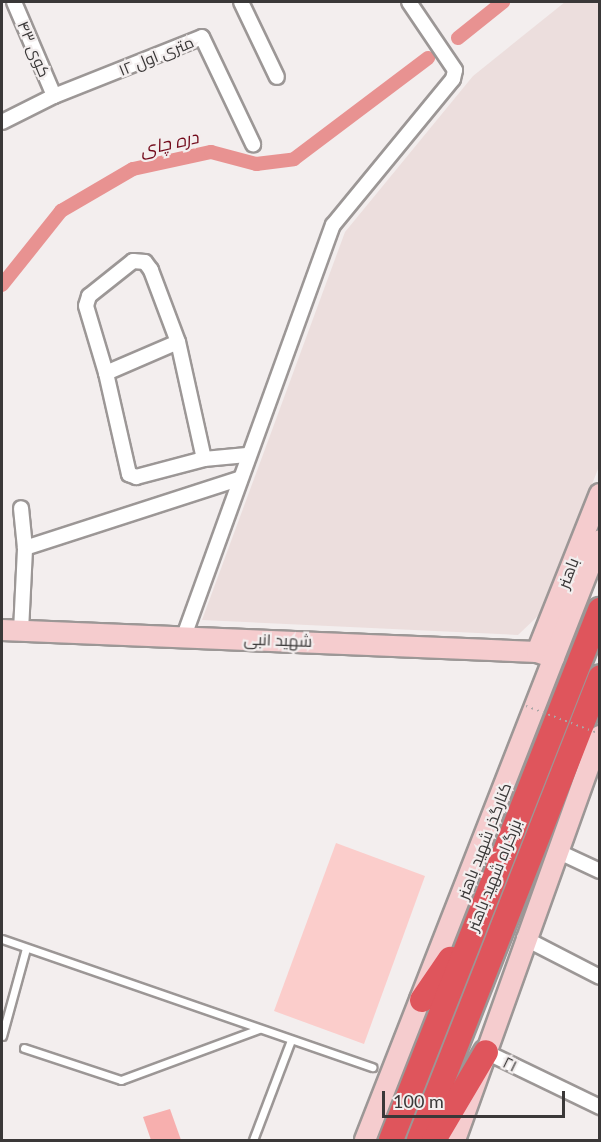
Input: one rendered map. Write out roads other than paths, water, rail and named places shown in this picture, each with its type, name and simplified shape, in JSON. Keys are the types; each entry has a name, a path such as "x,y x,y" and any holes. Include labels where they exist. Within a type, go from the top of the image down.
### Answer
{"highway":[{"name":"بزرگراه شهید باهنر","path":"391,1140 474,922 600,610"},
{"name":"بزرگراه شهید باهنر","path":"419,1140 600,677"},
{"path":"422,1000 474,922"},
{"path":"434,1140 486,1052"}],"main road":[{"name":"باهنر","path":"546,655 600,494"},
{"name":"کنارگذر شهید باهنر","path":"365,1140 422,1000 546,655 600,540"},
{"name":"شهید انبی","path":"11,631 184,636 546,655"},
{"path":"454,1140 524,938 600,735"}],"street":[{"name":"کوی ۴۳","path":"14,2 54,96"},
{"path":"241,2 277,77"},
{"path":"184,636 247,455 333,225 453,79 455,70 409,2"},
{"name":"۱۲ متری اول","path":"2,122 54,96 201,37 254,144"},
{"path":"204,459 178,342 151,270 145,262 133,261 87,300 129,474 136,477 204,459 247,455"},
{"path":"106,373 178,342"},
{"path":"25,548 239,479"},
{"path":"11,631 25,548 21,508"},
{"path":"557,851 600,871"},
{"path":"524,938 600,977"},
{"name":"۲۱","path":"486,1052 600,1107"}],"lane":[{"path":"2,939 372,1067"},
{"path":"2,1036 26,948"},
{"path":"24,1048 121,1080 259,1029"},
{"path":"253,1140 291,1040"}],"waterway":[{"name":"دره چای","path":"458,38 503,2"},
{"name":"دره چای","path":"2,285 61,211 133,169 211,152 256,164 294,159 428,58"}]}
